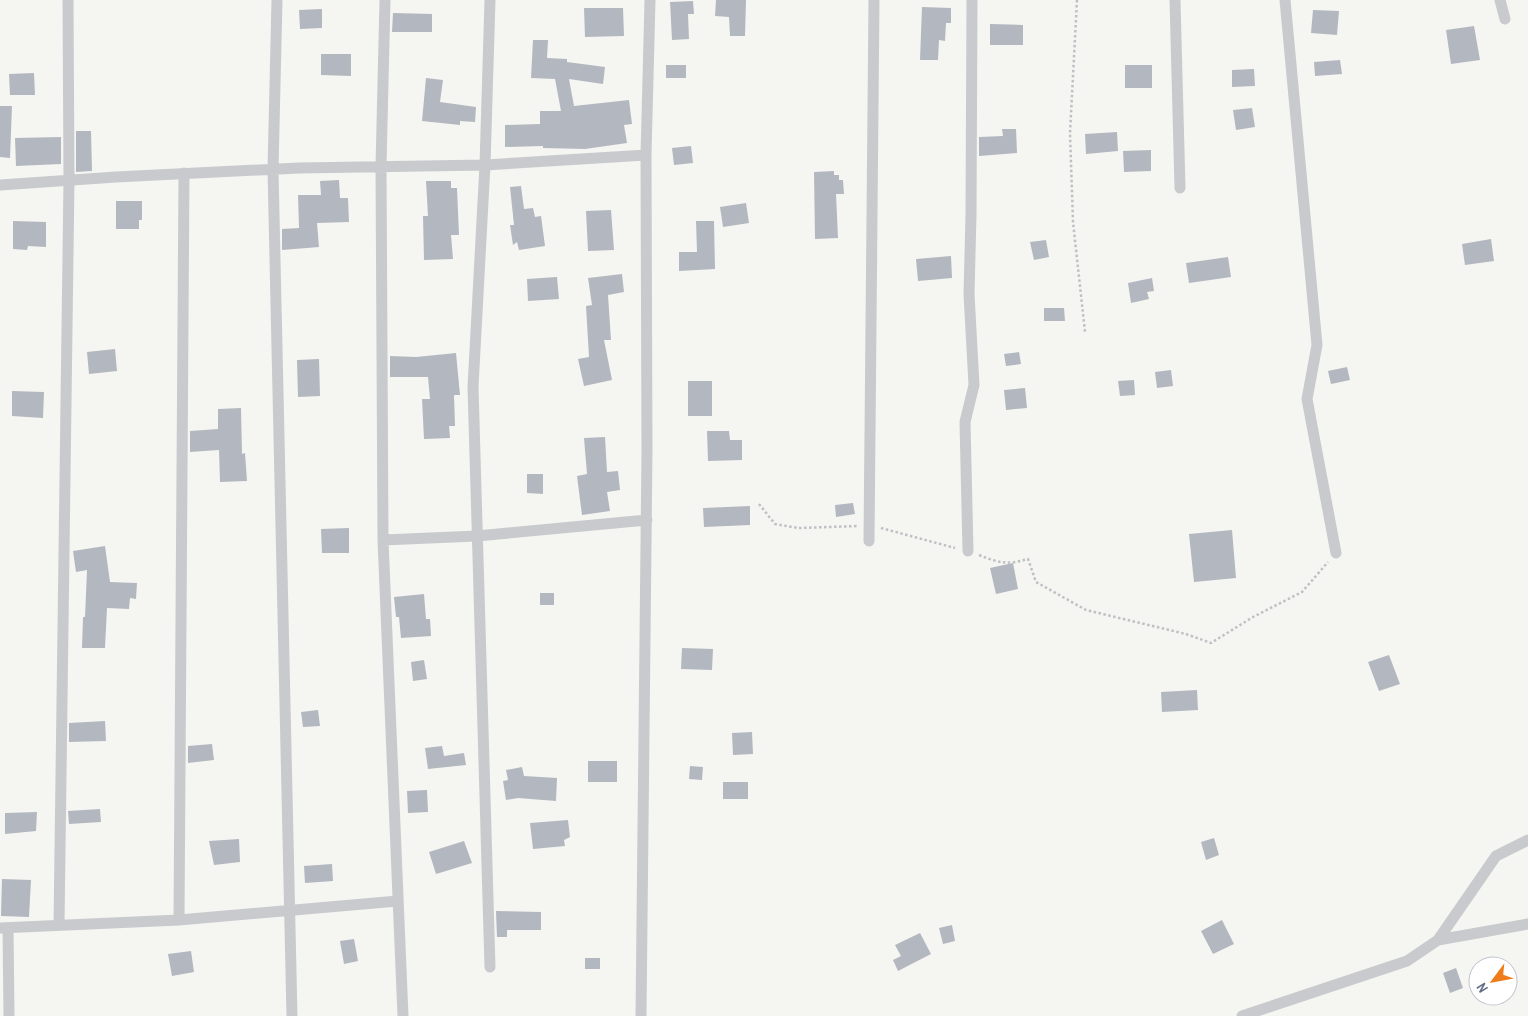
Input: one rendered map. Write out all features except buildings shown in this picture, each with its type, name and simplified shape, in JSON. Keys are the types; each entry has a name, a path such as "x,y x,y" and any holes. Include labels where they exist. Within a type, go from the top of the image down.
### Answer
{"street":[{"path":"59,925 69,180 68,0"},
{"path":"277,0 274,170 292,1016"},
{"path":"384,0 381,166 383,540 403,1016"},
{"path":"490,0 473,387 490,967"},
{"path":"641,1016 647,520 646,155 650,0"},
{"path":"869,541 874,0"},
{"path":"968,551 965,422 974,385 969,294 972,0"},
{"path":"1175,0 1180,188"},
{"path":"1285,0 1317,345 1307,399 1336,553"},
{"path":"1500,0 1505,19"},
{"path":"0,185 274,170 381,166 484,166 646,155"},
{"path":"179,920 184,174"},
{"path":"383,540 477,536 647,520"},
{"path":"1242,1016 1407,961 1438,940 1496,856 1528,840"},
{"path":"8,1016 4,928 179,920 398,902"},
{"path":"1438,940 1528,924"}],"path":[{"path":"1077,0 1070,132 1073,222 1085,332"},
{"path":"759,504 775,524 798,528 869,526 968,551 1000,563 1013,563 1028,559 1036,582 1086,610 1186,634 1211,643 1252,617 1302,592 1336,553"}]}
